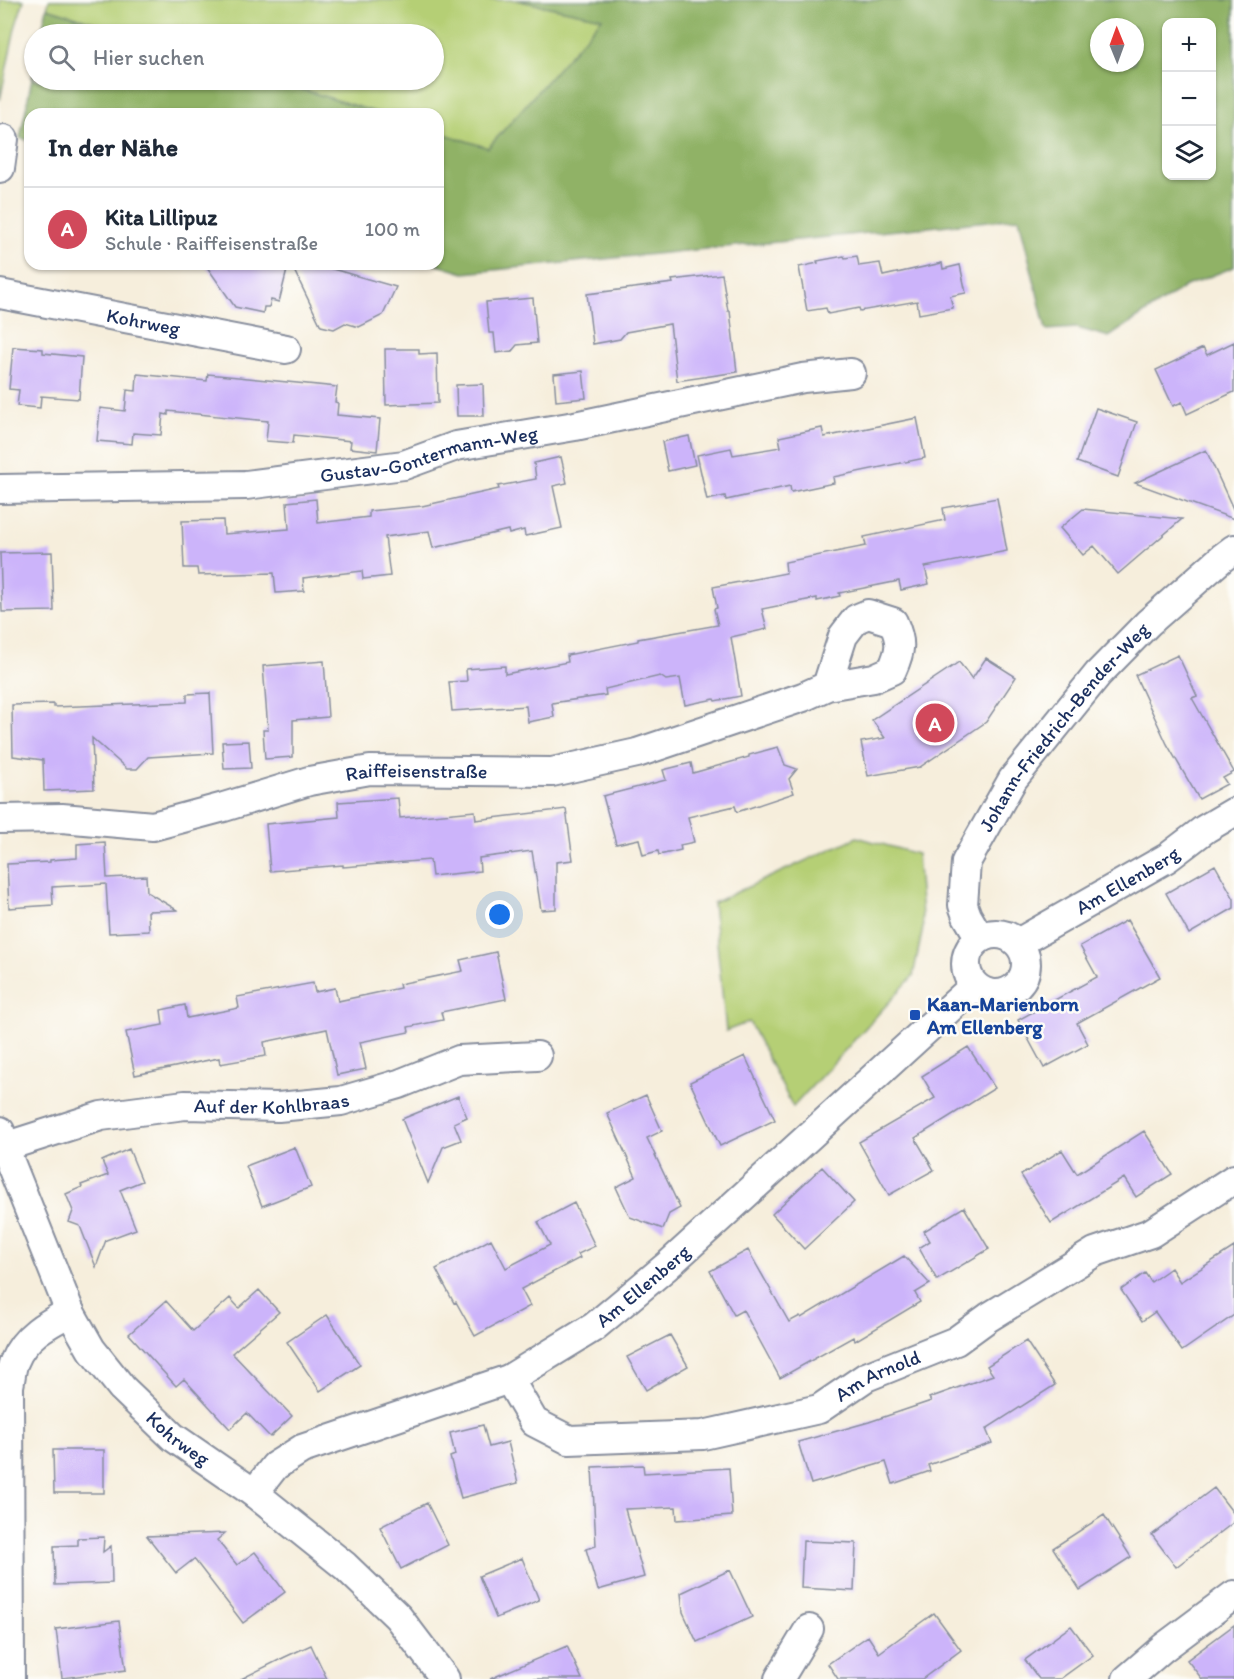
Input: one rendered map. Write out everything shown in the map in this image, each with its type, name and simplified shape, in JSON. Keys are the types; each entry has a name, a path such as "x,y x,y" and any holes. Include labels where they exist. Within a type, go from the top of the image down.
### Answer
{"street":[{"path":"0,168 4,139"},
{"name":"Kohrweg","path":"0,294 286,349"},
{"name":"Gustav-Gontermann-Weg","path":"0,489 246,485 404,465 456,446 575,426 803,378 851,373"},
{"name":"Johann-Friedrich-Bender-Weg","path":"980,938 963,905 966,862 1013,779 1098,674 1148,623 1234,549"},
{"name":"Raiffeisenstraße","path":"0,819 62,818 153,826 309,781 370,770 552,772 637,753 803,697 827,686"},
{"name":"Am Ellenberg","path":"1018,943 1167,858 1205,829 1234,812"},
{"path":"994,933 1009,936 1018,943 1026,959 1025,974 1015,988 1002,994 985,992 974,986 968,976 965,962 970,947 980,938 994,933"},
{"name":"Am Ellenberg","path":"254,1493 275,1466 302,1449 509,1378 594,1327 667,1266 974,986"},
{"name":"Auf der Kohlbraas","path":"2,1139 101,1116 185,1105 278,1107 340,1101 399,1084 459,1060 537,1056"},
{"name":"Kohrweg","path":"2,1139 70,1312 91,1349 122,1388 173,1437 254,1493 345,1566 398,1617 445,1679"},
{"name":"Am Arnold","path":"509,1378 534,1422 569,1440 703,1435 819,1409 866,1377 956,1341 989,1317 1095,1252 1150,1233 1234,1179"},
{"path":"10,1679 4,1467 9,1386 14,1363 24,1344 42,1328 70,1312"},
{"path":"1126,1679 1234,1595"},
{"path":"779,1679 809,1629"}],"green space":[{"path":"0,0 24,0 15,28 0,100"},
{"path":"49,0 516,0 603,18 488,148 444,134 444,108 362,108 304,90 444,90 444,24 99,24 47,8"},
{"path":"516,0 1234,0 1234,267 1186,286 1109,337 1077,328 1046,330 1019,218 464,273 444,267 444,134 488,148 602,18"},
{"path":"47,8 99,24 43,24"},
{"path":"30,90 304,90 362,108 26,108"},
{"path":"24,118 24,139 20,138"},
{"path":"857,837 917,854 923,928 913,976 793,1107 749,1022 726,1031 713,903"}],"building":[{"path":"844,256 845,258 857,256 859,266 880,263 883,276 942,263 943,269 960,265 966,293 950,296 953,308 919,314 917,301 828,314 826,308 807,311 799,267"},
{"path":"209,270 287,270 279,302 271,300 269,307 264,307 263,313 235,307"},
{"path":"294,270 336,270 396,287 383,315 359,327 345,323 334,329 321,326"},
{"path":"722,274 728,311 730,311 737,372 677,381 670,324 626,332 620,339 593,344 587,294"},
{"path":"533,298 537,343 517,345 512,351 496,353 494,333 489,333 486,302"},
{"path":"1234,342 1234,392 1187,414 1182,402 1173,406 1156,370 1203,348 1207,355"},
{"path":"13,347 43,349 43,353 82,357 79,399 41,396 40,408 17,406 19,390 9,389"},
{"path":"385,349 419,349 419,354 437,353 438,403 386,405"},
{"path":"583,371 586,398 556,401 554,374"},
{"path":"137,374 207,381 208,374 337,387 335,402 338,403 337,415 380,419 377,451 350,448 351,441 294,435 293,443 266,441 268,421 168,411 168,415 163,414 161,435 133,433 132,444 97,441 100,408 125,411 127,390 136,391"},
{"path":"483,384 484,416 457,416 456,385"},
{"path":"1096,408 1137,422 1118,477 1077,462"},
{"path":"917,418 925,458 833,477 834,483 791,492 790,486 726,500 725,496 707,500 697,455 731,448 733,455 781,447 779,437 822,428 824,437"},
{"path":"689,436 695,465 668,471 662,442"},
{"path":"1206,450 1234,511 1234,519 1135,483"},
{"path":"561,457 567,483 553,486 562,528 525,536 524,530 509,534 508,530 433,548 429,531 385,537 390,576 363,579 362,571 303,578 304,591 276,593 274,573 198,575 197,568 184,568 182,521 223,520 224,534 289,529 287,502 316,499 318,523 369,517 369,511 422,506 499,489 498,486 536,479 534,463"},
{"path":"997,498 1007,551 925,567 929,584 901,590 899,581 839,593 840,596 817,601 817,598 762,609 767,629 731,637 741,696 685,705 680,678 666,680 660,676 605,689 606,695 552,703 554,717 528,722 526,706 452,711 449,682 467,681 466,669 505,666 505,674 568,662 567,655 638,641 638,639 718,625 714,609 717,608 713,587 786,573 785,562 866,546 864,537 945,520 943,508"},
{"path":"1083,509 1182,519 1118,574 1094,546 1083,555 1060,528"},
{"path":"52,552 54,611 2,612 0,553"},
{"path":"1178,655 1197,696 1192,698 1234,772 1223,778 1227,784 1199,799 1167,744 1135,675"},
{"path":"986,658 1016,677 986,722 920,767 868,776 861,742 885,738 872,720 959,662 972,679"},
{"path":"324,661 328,717 293,720 293,757 265,759 263,730 268,730 263,666"},
{"path":"210,693 213,753 148,757 137,769 127,769 92,738 94,789 44,791 43,760 13,756 12,705 54,704 54,707 187,702 187,694"},
{"path":"249,741 251,768 224,769 222,742"},
{"path":"778,747 785,765 797,769 789,779 794,793 737,812 735,806 688,817 694,842 680,845 681,850 659,855 658,851 643,855 639,839 616,844 603,796 666,780 663,770 691,763 693,773"},
{"path":"398,798 400,818 475,811 476,820 566,809 573,860 556,862 556,909 541,910 532,851 479,858 480,871 432,876 430,860 270,871 266,824 339,817 338,802"},
{"path":"105,842 107,878 146,876 147,892 177,910 148,911 149,931 109,933 106,884 52,887 53,905 9,908 7,864 77,858 77,844"},
{"path":"1215,865 1234,899 1234,908 1189,934 1166,893"},
{"path":"1127,920 1160,977 1077,1023 1088,1044 1044,1068 1018,1020 1097,977 1080,946"},
{"path":"496,952 506,999 441,1012 443,1020 408,1027 409,1032 360,1042 366,1069 337,1075 327,1029 264,1042 266,1056 220,1064 219,1058 135,1075 126,1032 163,1025 161,1010 185,1005 187,1018 239,1008 237,997 313,983 315,992 335,988 338,1001 400,988 399,984 463,971 460,960"},
{"path":"968,1047 995,1088 915,1138 934,1170 889,1195 859,1142 935,1098 922,1076"},
{"path":"745,1056 775,1120 720,1146 690,1082"},
{"path":"646,1095 662,1131 647,1138 680,1208 669,1214 663,1229 630,1217 616,1187 636,1177 607,1113"},
{"path":"458,1096 467,1117 454,1123 461,1140 443,1147 428,1183 402,1119"},
{"path":"1144,1131 1172,1174 1136,1197 1124,1178 1051,1223 1021,1175 1062,1150 1077,1174"},
{"path":"295,1147 311,1187 262,1206 246,1166"},
{"path":"129,1149 142,1181 120,1190 136,1229 106,1240 96,1267 80,1226 69,1222 73,1211 66,1194 82,1187 81,1185 108,1175 102,1161"},
{"path":"822,1167 854,1202 804,1249 772,1214"},
{"path":"574,1203 595,1246 578,1254 580,1258 521,1289 530,1306 475,1336 436,1269 491,1239 506,1268 550,1245 538,1222"},
{"path":"964,1207 989,1249 937,1280 919,1248 930,1241 924,1231"},
{"path":"1234,1247 1234,1315 1182,1351 1155,1312 1142,1321 1121,1290 1145,1273 1151,1282 1171,1268 1180,1282"},
{"path":"748,1250 789,1322 800,1316 801,1318 904,1256 930,1284 915,1293 920,1302 855,1341 853,1337 780,1378 743,1310 734,1315 710,1271"},
{"path":"259,1290 279,1312 232,1353 292,1416 270,1437 247,1413 230,1429 184,1379 176,1386 129,1334 166,1301 193,1331 230,1298 239,1308"},
{"path":"327,1315 360,1365 320,1391 287,1342"},
{"path":"670,1335 688,1366 646,1390 627,1357"},
{"path":"1026,1341 1055,1385 986,1429 992,1443 928,1465 930,1471 893,1484 886,1462 811,1484 798,1442 869,1422 931,1401 929,1398 993,1375 987,1366"},
{"path":"483,1425 489,1447 508,1442 518,1483 461,1498 450,1457 455,1455 450,1433"},
{"path":"53,1450 104,1450 104,1493 54,1493"},
{"path":"643,1465 644,1473 729,1468 732,1516 677,1520 676,1507 625,1509 644,1577 598,1590 586,1549 596,1546 592,1467"},
{"path":"1214,1488 1234,1514 1234,1522 1176,1567 1152,1535"},
{"path":"427,1503 448,1545 401,1569 380,1527"},
{"path":"1104,1515 1131,1557 1080,1590 1053,1548"},
{"path":"225,1533 217,1540 237,1565 255,1552 285,1592 243,1623 194,1559 176,1573 147,1536"},
{"path":"104,1537 103,1552 111,1546 112,1583 55,1585 54,1546 78,1545 78,1538"},
{"path":"803,1541 856,1543 854,1591 801,1588"},
{"path":"522,1558 539,1600 496,1618 479,1576"},
{"path":"730,1570 752,1617 697,1642 683,1612 681,1593"},
{"path":"934,1613 961,1650 922,1679 838,1679 828,1664 868,1636 879,1653"},
{"path":"119,1621 126,1670 62,1678 56,1629"},
{"path":"1234,1625 1234,1679 1202,1679 1187,1660"},
{"path":"1071,1626 1093,1655 1060,1679 1039,1679 1025,1660"},
{"path":"311,1645 327,1679 241,1679 285,1657"},
{"path":"567,1646 582,1679 490,1679"}],"place":[{"name":"Kita Lillipuz","path":"935,723"},
{"name":"Kaan-Marienborn Am Ellenberg","path":"915,1015"}]}
